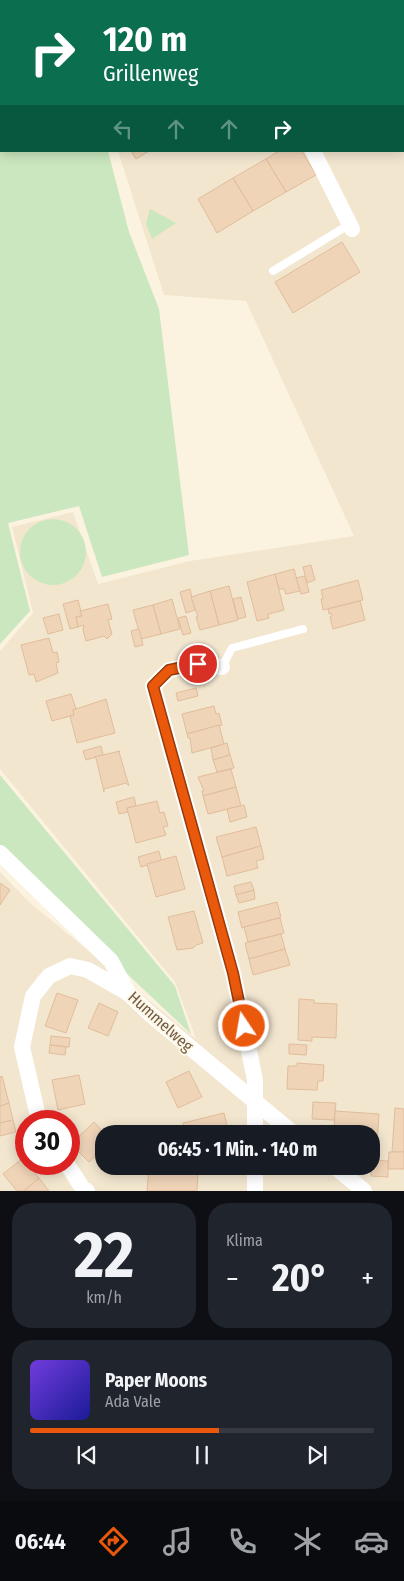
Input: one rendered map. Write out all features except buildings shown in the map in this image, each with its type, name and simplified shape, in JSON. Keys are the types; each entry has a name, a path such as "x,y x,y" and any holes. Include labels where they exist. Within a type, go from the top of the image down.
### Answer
{"street":[{"path":"314,152 351,226"},
{"path":"222,667 198,664 169,670 153,686 233,973 256,1080 255,1125"},
{"name":"Hummelweg","path":"0,853 111,960 128,992 149,1013 283,1125"},
{"path":"36,1110 22,1047 33,996 49,976 70,966 88,970 128,992"},
{"path":"74,1175 83,1189 87,1191"},
{"path":"255,1175 255,1191"},
{"path":"345,1175 364,1191"}],"lane":[{"path":"273,271 351,226"},
{"path":"222,667 232,648 302,629"}],"shaded area":[{"path":"118,152 404,152 404,1191 0,1191 0,872 29,902 196,1039 175,982 0,769 0,651 33,613 12,527 73,512 98,584 190,561 354,536 246,301 164,295"}],"green space":[{"path":"0,152 108,152 129,232 159,309 189,555 102,577 79,506 8,523 30,611 0,644"},
{"path":"150,209 176,223 152,239 146,224"},
{"path":"46,519 60,519 72,524 81,533 86,545 84,565 77,576 60,585 46,585 34,580 25,571 20,559 20,545 25,533 34,524"},
{"path":"0,775 175,986 191,1034 0,854"}],"route":[{"path":"198,664 169,670 153,686 233,973 244,1026"}]}
